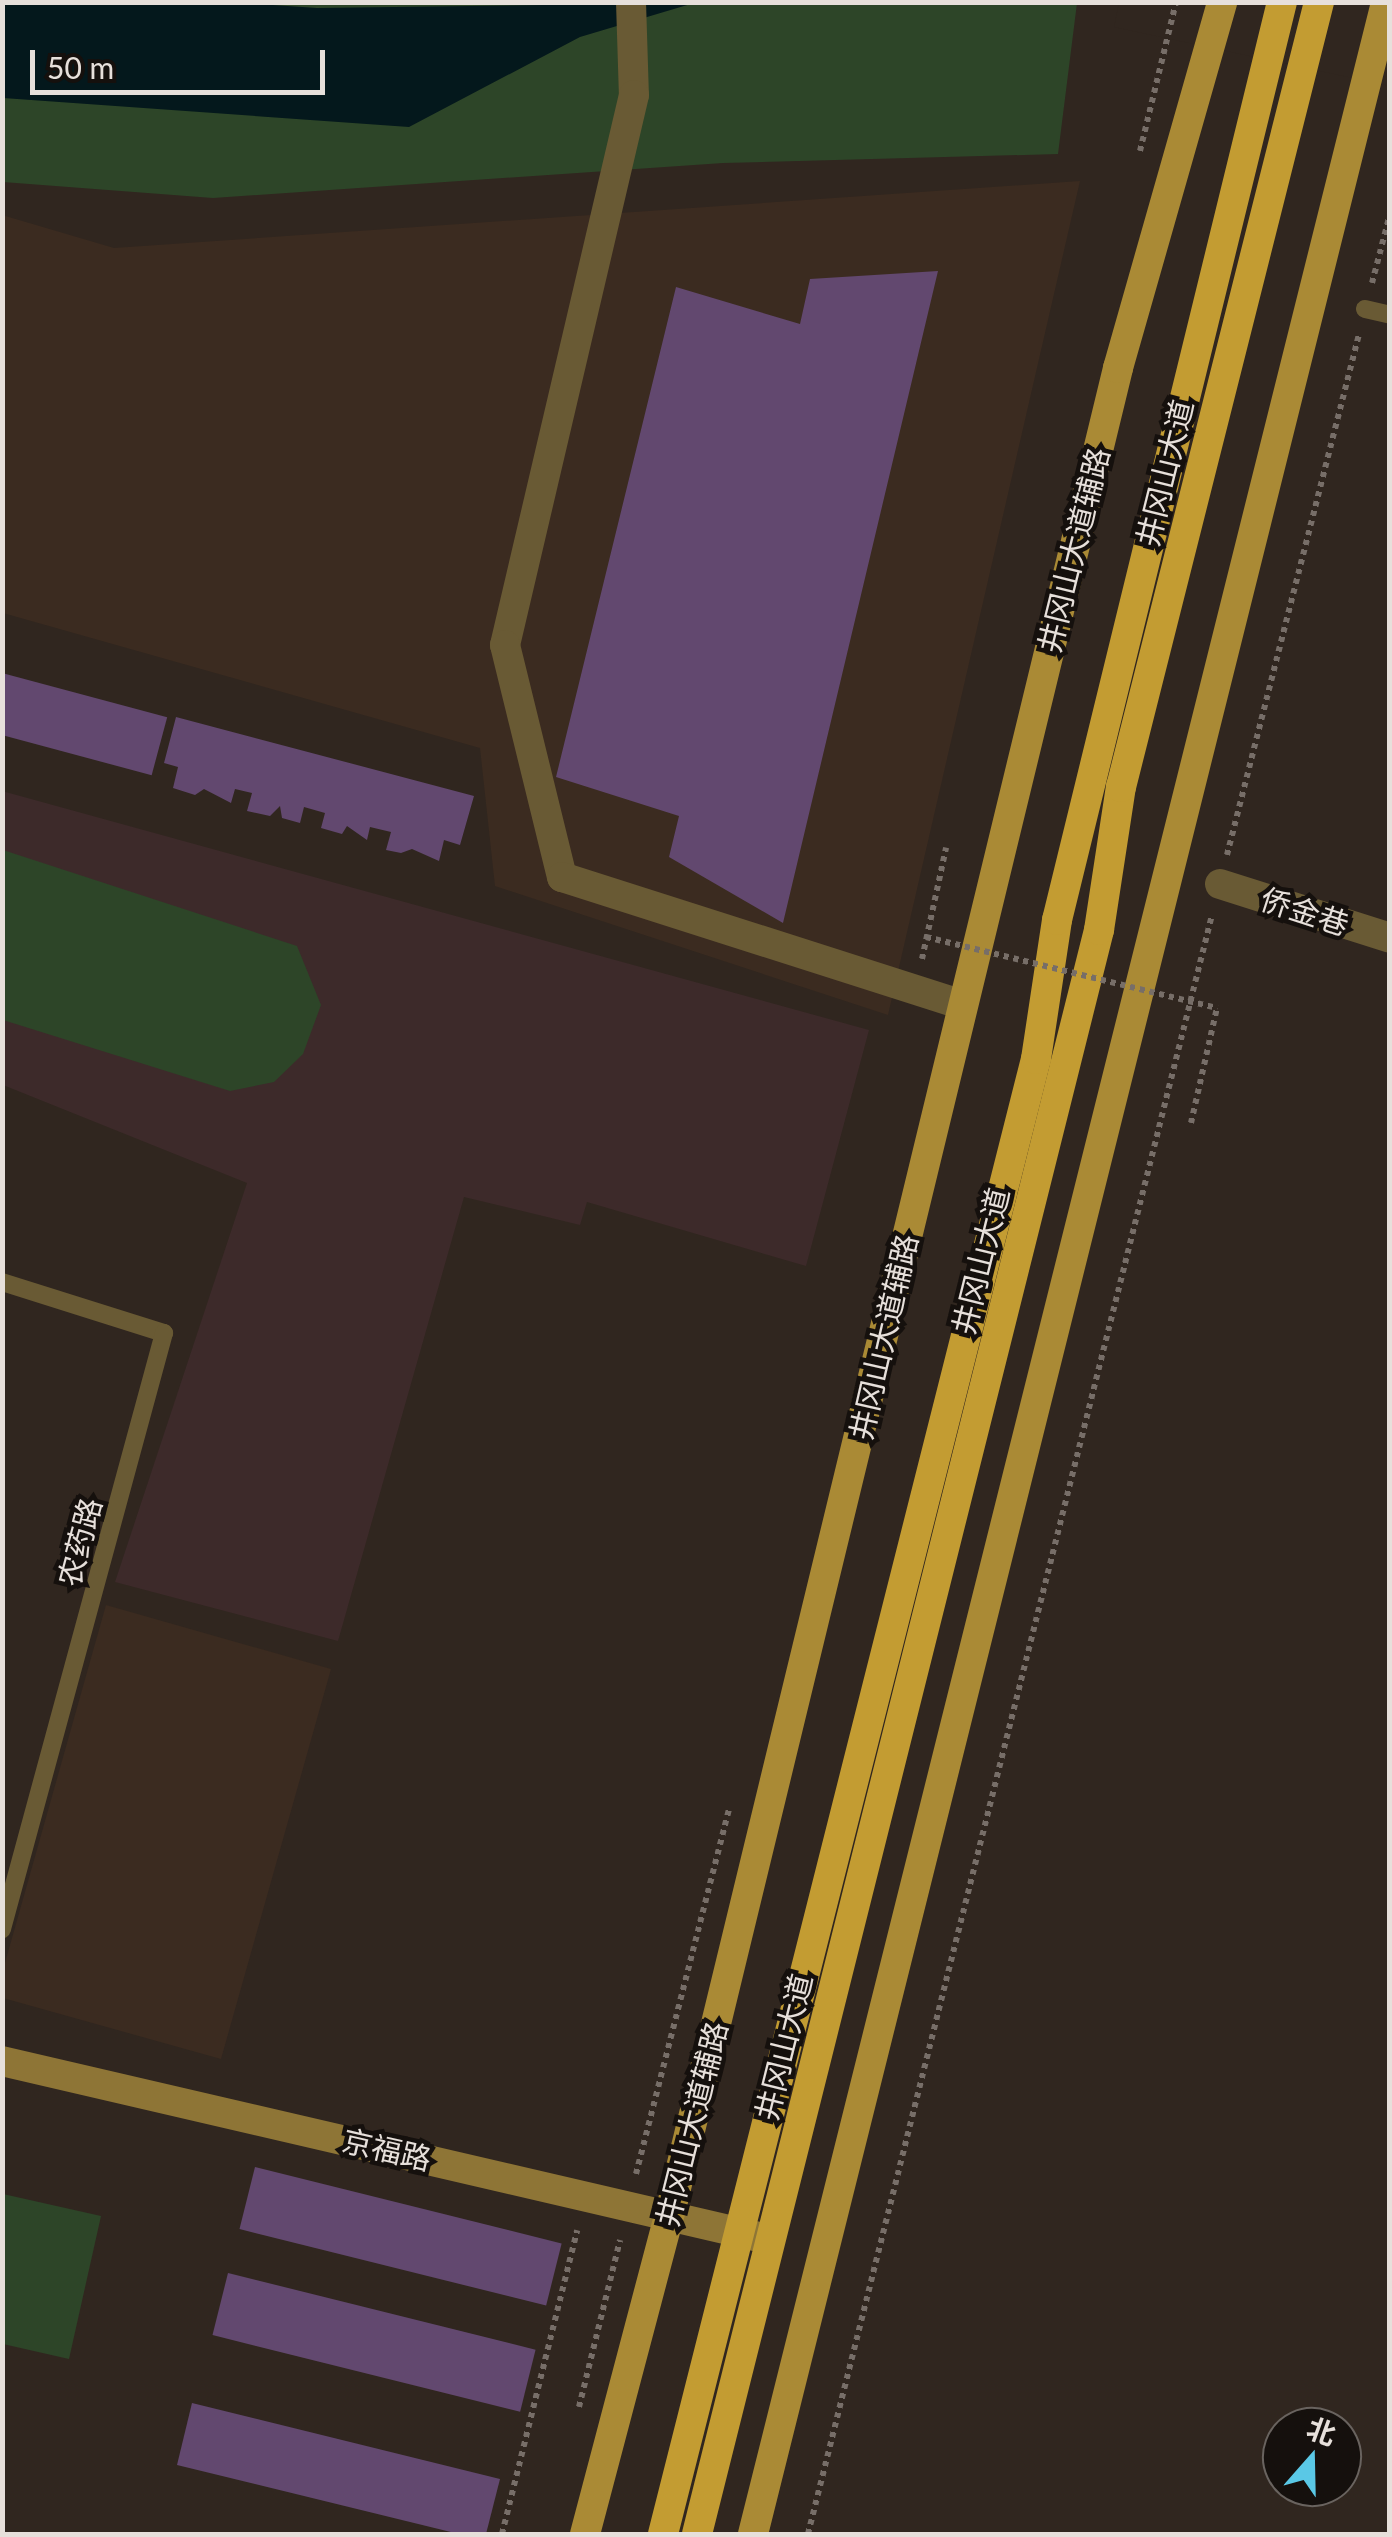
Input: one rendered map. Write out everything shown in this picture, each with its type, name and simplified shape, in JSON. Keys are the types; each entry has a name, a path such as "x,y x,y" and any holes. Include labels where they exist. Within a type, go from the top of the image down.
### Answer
{"highway":[{"name":"井冈山大道","path":"662,2534 1036,1059 1056,920 1282,2"},
{"name":"井冈山大道","path":"697,2534 1098,930 1121,787 1319,2"}],"main road":[{"name":"井冈山大道辅路","path":"585,2534 670,2212 1118,368 1222,2"},
{"path":"752,2534 1386,2"}],"street":[{"path":"631,2 634,95 505,645 562,877 962,1006"},
{"name":"侨金巷","path":"1220,884 1390,938"},
{"name":"京福路","path":"2,2061 670,2212 771,2240"}],"lane":[{"path":"1365,308 1390,315"},
{"name":"农药路","path":"2,1282 164,1333 2,1929"}],"path":[{"path":"1154,86 1176,2"},
{"path":"808,2534 1390,214"},
{"path":"918,974 946,848"},
{"path":"926,937 1217,1008 1191,1124"},
{"path":"502,2534 586,2194"}],"shaded area":[{"path":"226,2 317,8 694,3 580,37 409,127 3,98 2,3"},
{"path":"1080,181 888,1015 495,886 480,748 3,613 2,215 114,248"},
{"path":"2,791 869,1030 806,1266 587,1202 580,1225 464,1197 338,1641 115,1582 247,1183 3,1085"},
{"path":"106,1605 331,1669 221,2059 3,1998 3,1970"}],"green space":[{"path":"2,3 1077,3 1058,154 723,163 213,198 3,182"},
{"path":"3,850 297,946 321,1005 303,1054 274,1082 230,1091 3,1020"},
{"path":"3,2194 101,2216 69,2359 3,2344"}],"pier":[{"path":"1119,3 1390,3 1390,86 1114,27"}],"building":[{"path":"938,271 783,923 669,857 679,816 556,777 676,287 800,324 810,279"},
{"path":"2,673 167,717 152,775 2,735"},
{"path":"176,717 474,796 460,845 444,840 439,861 412,849 401,853 386,850 391,832 370,827 367,840 347,826 342,834 321,828 325,813 304,807 300,823 282,818 280,806 270,816 247,811 252,793 235,789 231,803 204,789 195,795 173,788 178,767 164,763"},
{"path":"255,2167 562,2243 546,2306 240,2229"},
{"path":"228,2273 536,2350 520,2412 213,2335"},
{"path":"192,2403 500,2479 486,2534 459,2534 177,2465"}]}
